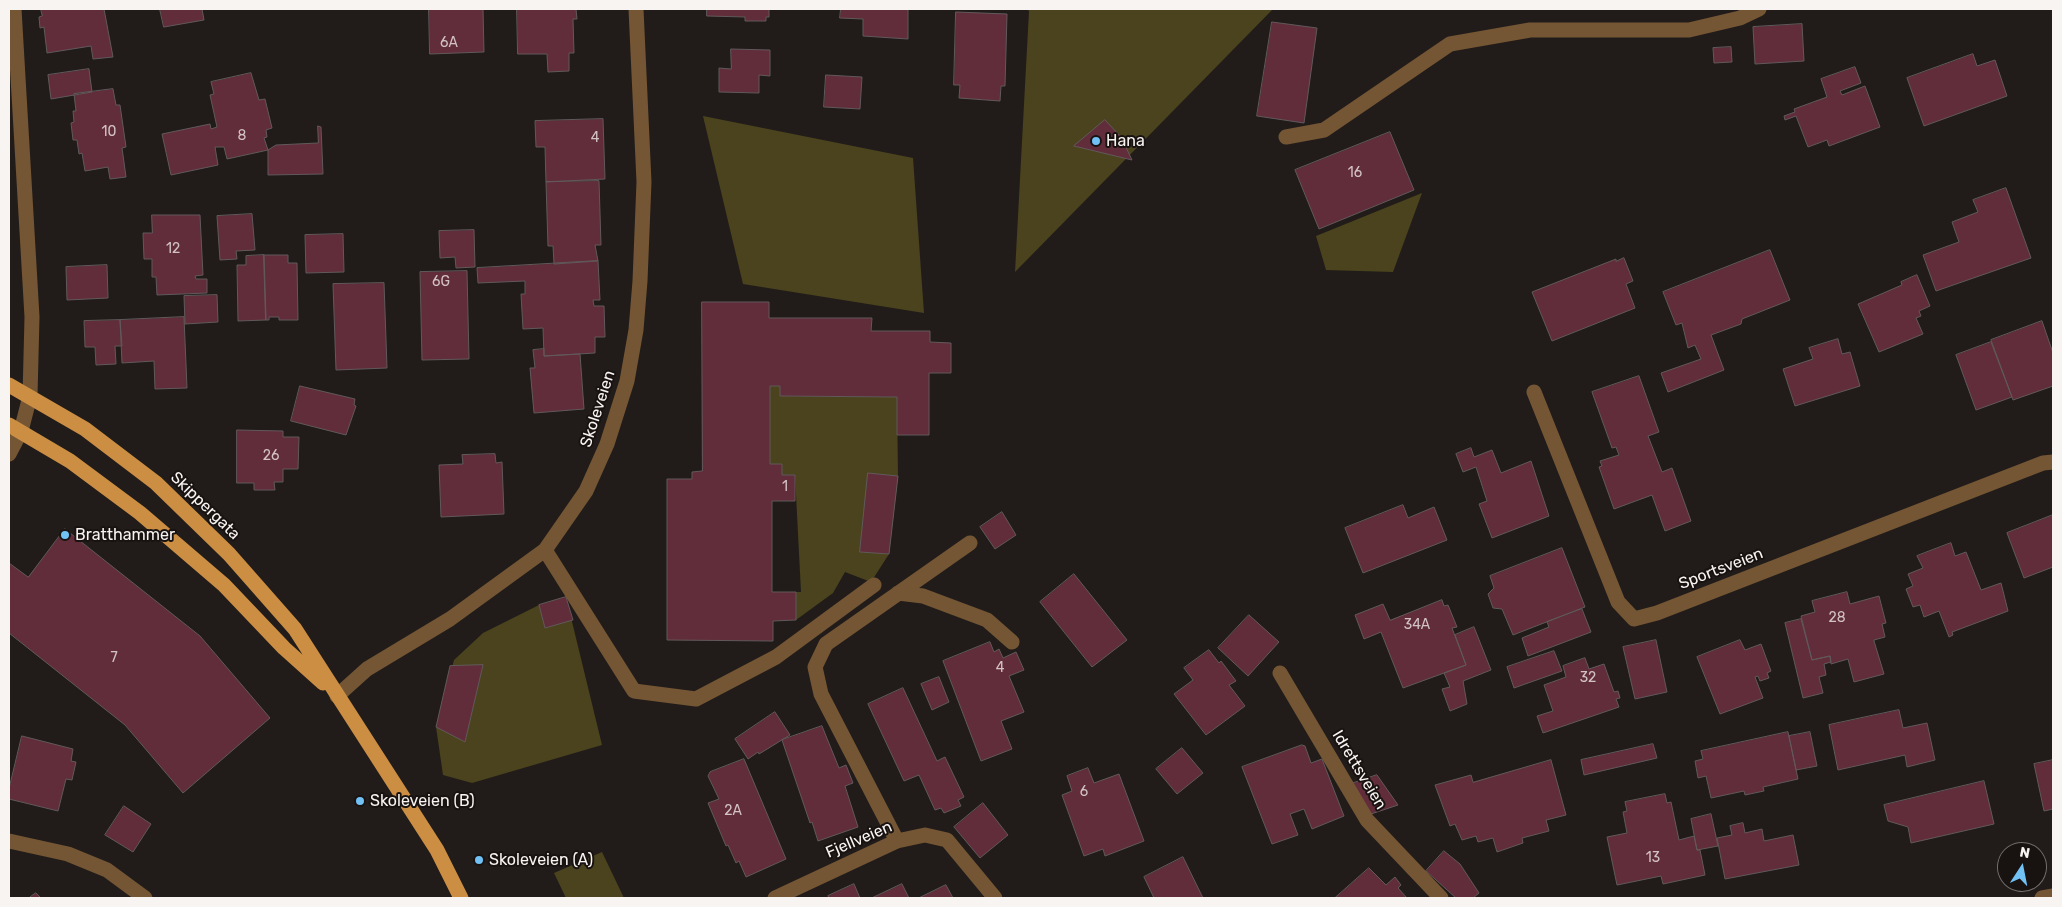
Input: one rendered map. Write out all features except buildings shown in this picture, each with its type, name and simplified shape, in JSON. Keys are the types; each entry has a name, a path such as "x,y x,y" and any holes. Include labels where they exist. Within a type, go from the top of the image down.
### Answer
{"main road":[{"name":"Skippergata","path":"9,385 85,429 156,483 229,554 295,629 437,850 461,898"},
{"name":"Skippergata","path":"15,428 70,461 140,513 224,585 284,648 337,696"}],"street":[{"path":"9,454 15,428 30,396 32,307 14,9"},
{"name":"Skoleveien","path":"337,696 367,668 450,618 544,550 586,491 607,444 627,381 636,330 644,182 636,9"},
{"path":"1286,137 1324,130 1450,44 1530,30 1689,30 1740,18 1760,9"},
{"name":"Sportsveien","path":"1534,392 1618,602 1634,619 1657,613 2043,463 2053,462"},
{"path":"897,841 821,694 815,667 826,644 970,543"},
{"path":"544,550 634,690 696,699 776,657 874,585"},
{"path":"898,593 923,596 987,620 1012,642"},
{"name":"Idrettsveien","path":"1280,673 1368,820 1441,898"},
{"name":"Fjellveien","path":"775,898 897,841 926,836 947,840 995,898"},
{"path":"9,841 68,854 107,870 144,898"},
{"path":"2042,898 2053,896"}],"shaded area":[{"path":"1027,9 1273,9 1015,272 1029,11"},
{"path":"703,116 913,158 924,313 743,284"},
{"path":"1422,193 1393,272 1326,270 1316,236"},
{"path":"770,386 780,386 780,396 897,397 898,476 889,554 871,582 845,572 833,593 796,620 796,592 801,592 795,475 782,475 782,464 770,464"},
{"path":"566,597 602,745 472,783 443,775 436,727 454,660 483,633 539,605"},
{"path":"602,852 624,898 566,898 554,873"}],"place":[{"name":"Hana","path":"1096,141"},
{"name":"Bratthammer","path":"65,535"},
{"name":"Skoleveien (B)","path":"360,801"},
{"name":"Skoleveien (A)","path":"479,860"}]}
